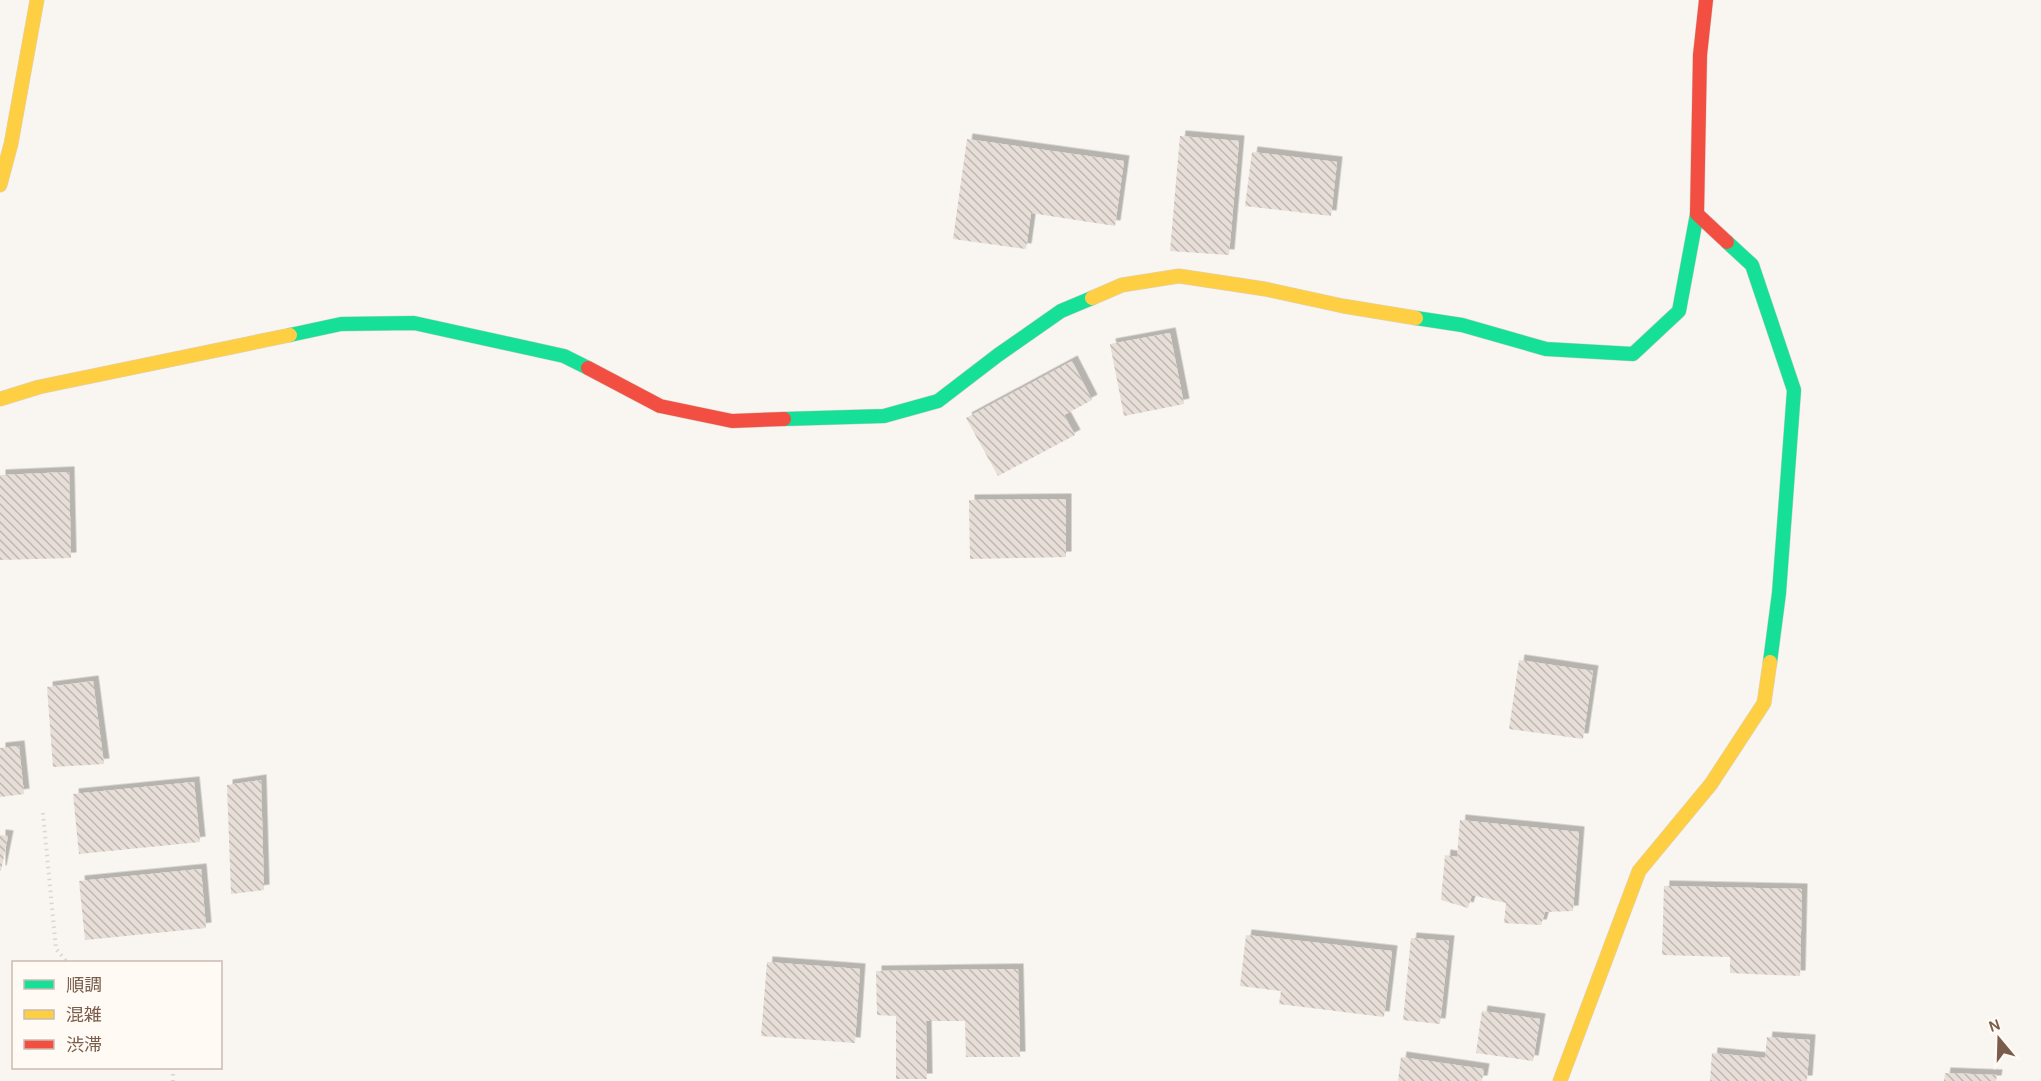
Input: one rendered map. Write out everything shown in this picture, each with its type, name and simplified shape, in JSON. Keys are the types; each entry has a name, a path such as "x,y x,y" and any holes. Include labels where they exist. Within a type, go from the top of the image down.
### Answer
{"street":[{"path":"0,185 37,0"},
{"path":"0,399 39,387 340,324 414,323 564,356 660,406 732,421 884,416 938,401 1061,311 1122,285 1179,276 1265,289 1343,306 1462,325 1546,349 1633,354 1679,311 1697,214 1700,55 1706,0"},
{"path":"1560,1081 1639,871 1711,784 1764,703 1779,593 1794,390 1752,265 1697,214"}],"path":[{"path":"43,813 56,949 65,961"}],"building":[{"path":"1180,136 1239,141 1229,255 1170,251"},
{"path":"967,139 1124,161 1115,226 1031,213 1026,249 953,239"},
{"path":"1252,152 1337,162 1331,216 1245,206"},
{"path":"1170,333 1184,404 1124,416 1110,344"},
{"path":"1072,361 1092,400 1064,415 1075,435 998,476 966,418"},
{"path":"69,472 71,558 0,560 0,475"},
{"path":"1066,499 1066,557 970,559 969,500"},
{"path":"1519,660 1593,671 1583,739 1509,729"},
{"path":"93,681 104,764 53,767 47,687"},
{"path":"19,746 24,794 0,797 0,748"},
{"path":"261,780 264,890 231,894 227,785"},
{"path":"194,782 200,842 79,854 73,794"},
{"path":"1460,820 1579,832 1573,911 1545,912 1541,925 1504,923 1506,903 1472,895 1468,908 1441,900 1445,855 1457,857"},
{"path":"0,835 8,836 1,871 0,871"},
{"path":"201,869 206,928 85,940 79,881"},
{"path":"1664,886 1802,889 1800,976 1730,973 1730,957 1662,955"},
{"path":"1246,935 1392,951 1384,1017 1279,1004 1281,991 1240,986"},
{"path":"1411,938 1449,941 1440,1024 1403,1020"},
{"path":"767,962 860,969 855,1043 761,1036"},
{"path":"1018,969 1020,1057 966,1057 965,1021 926,1021 927,1079 896,1079 896,1016 877,1015 876,971"},
{"path":"1482,1011 1540,1019 1533,1061 1476,1053"},
{"path":"1767,1037 1810,1040 1807,1081 1710,1081 1712,1053 1765,1058"},
{"path":"1401,1057 1484,1069 1482,1081 1398,1081"},
{"path":"1945,1073 1997,1075 1996,1081 1944,1081"}],"traffic: fast":[{"path":"1416,318 1462,325 1546,349 1633,354 1679,311 1697,214"},
{"path":"1727,242 1752,265 1794,390 1779,593 1770,662"},
{"path":"784,419 884,416 938,401 1061,311 1092,298"},
{"path":"290,335 341,324 414,323 564,356 588,368"}],"traffic: slow":[{"path":"0,185 11,144 37,0"},
{"path":"1092,298 1122,285 1179,276 1265,289 1343,306 1416,318"},
{"path":"0,399 39,387 290,335"},
{"path":"1560,1081 1639,871 1711,784 1764,703 1770,662"}],"traffic: jam":[{"path":"1706,0 1700,55 1697,214 1727,242"},
{"path":"588,368 660,406 732,421 784,419"}]}
